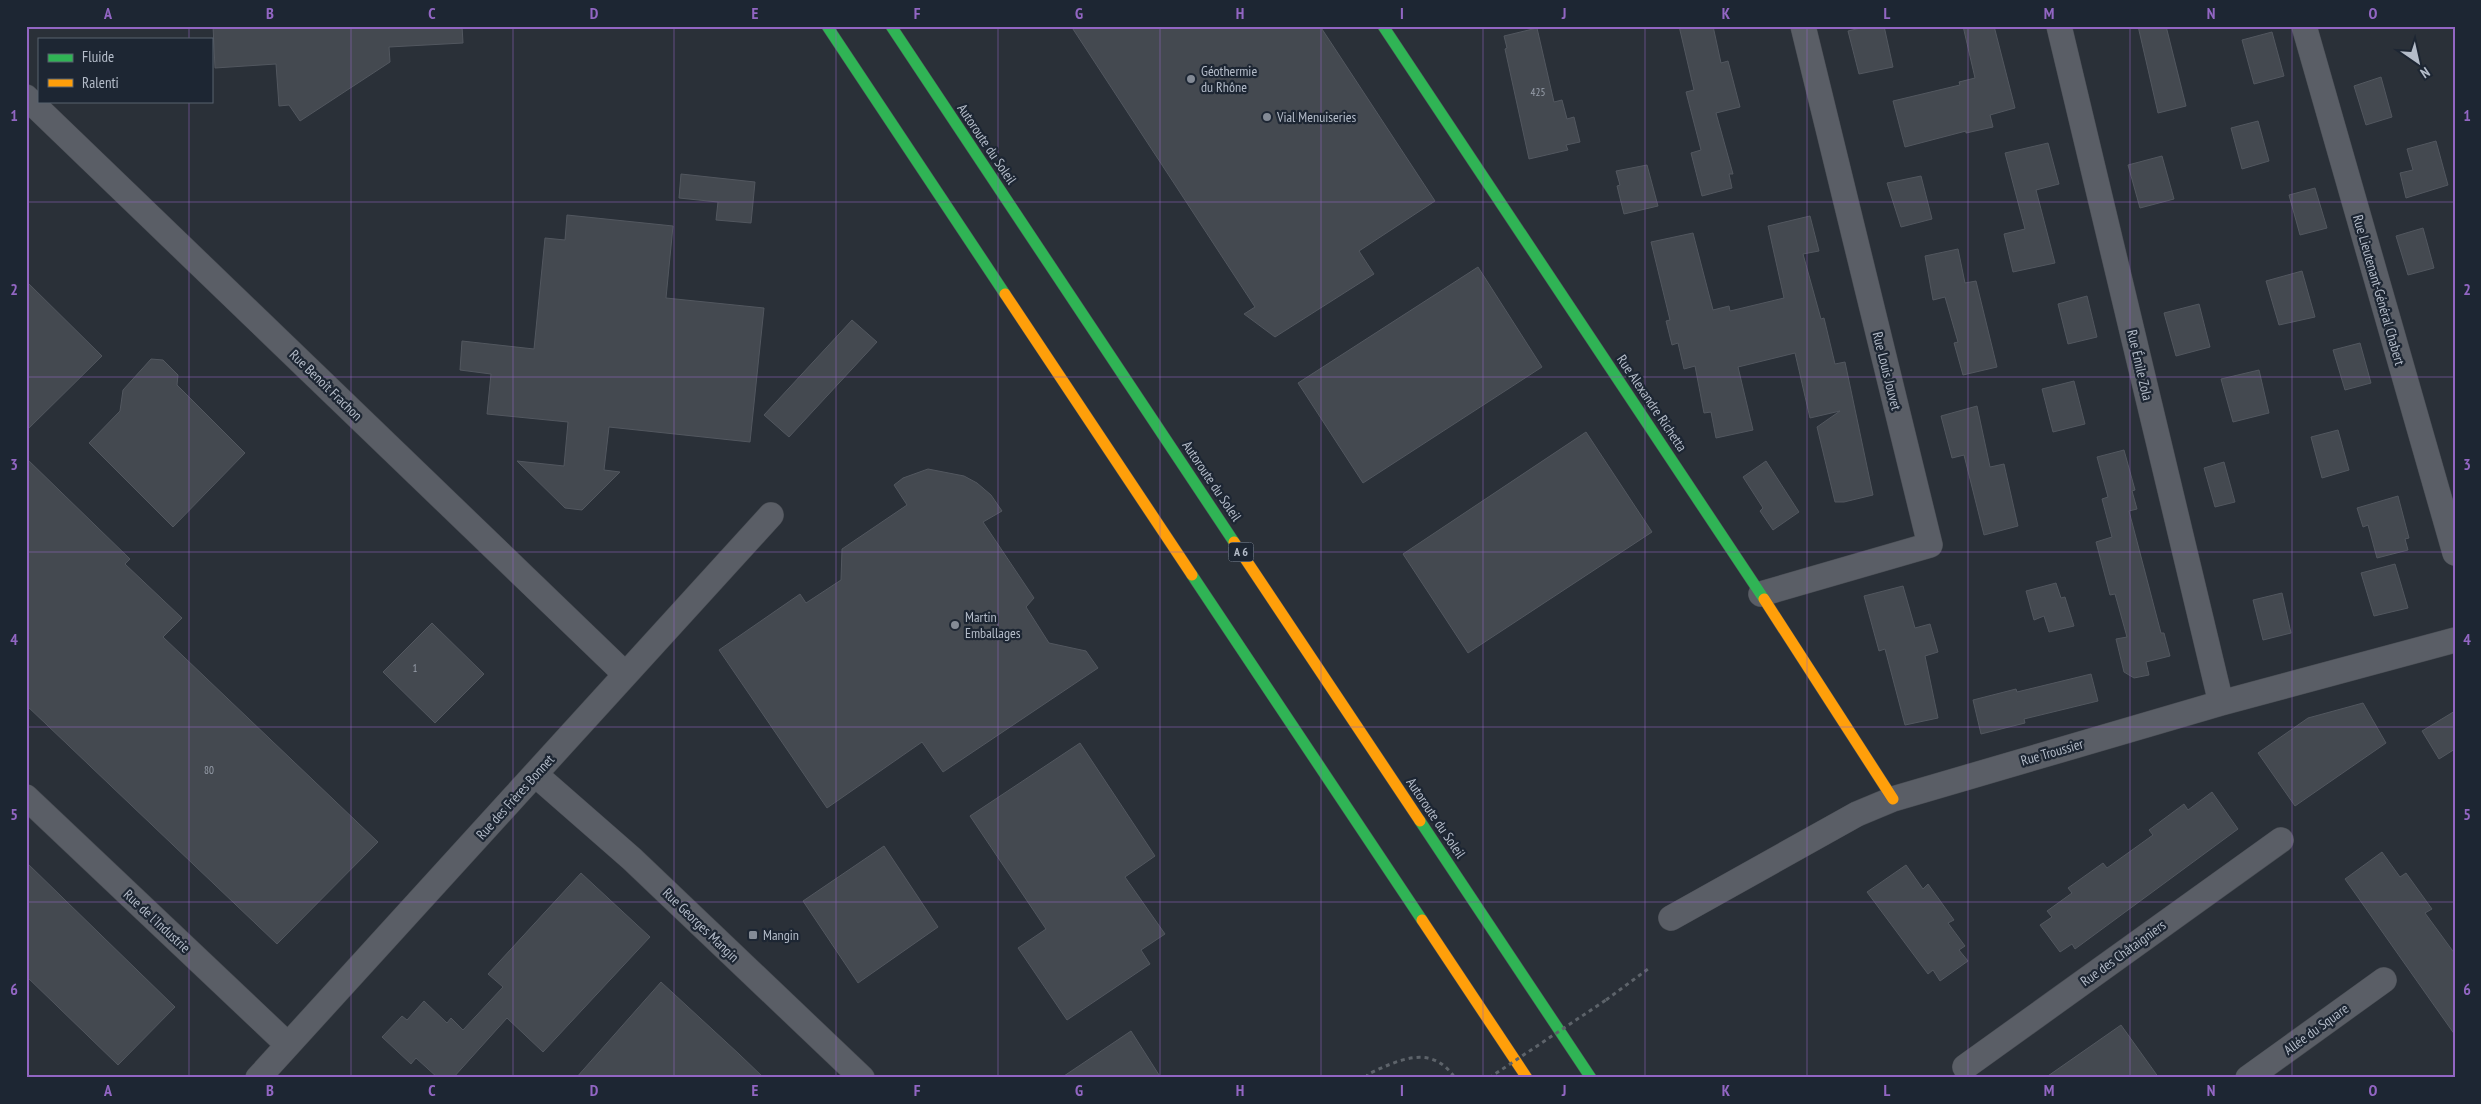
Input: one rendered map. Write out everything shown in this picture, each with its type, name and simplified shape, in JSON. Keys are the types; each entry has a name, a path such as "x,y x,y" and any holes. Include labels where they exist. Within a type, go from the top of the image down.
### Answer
{"main road":[{"path":"827,26 1527,1078"},
{"name":"Autoroute du Soleil","path":"891,26 1591,1078"},
{"name":"Rue Alexandre Richetta","path":"1383,26 1762,594 1893,799"}],"street":[{"name":"Rue Louis Jouvet","path":"1762,594 1930,545 1803,26"},
{"name":"Rue Émile Zola","path":"2059,26 2221,703"},
{"name":"Rue Lieutenant-Général Chabert","path":"2304,26 2455,553"},
{"name":"Rue Benoît Frachon","path":"26,97 625,674"},
{"name":"Rue des Frères Bonnet","path":"258,1078 771,515"},
{"name":"Rue Troussier","path":"1671,918 1849,818 1893,799 2221,703 2455,640"},
{"name":"Rue Georges Mangin","path":"536,775 632,859 862,1078"},
{"name":"Rue de l'Industrie","path":"26,797 288,1045"},
{"name":"Rue des Châtaigniers","path":"1965,1066 2281,840"},
{"name":"Allée du Square","path":"2248,1078 2384,980"}],"path":[{"path":"1489,1078 1606,1000 1648,969"},
{"path":"1366,1078 1368,1074 1420,1056 1433,1059 1450,1070 1455,1078"}],"building":[{"path":"213,26 462,26 463,43 389,47 390,62 300,121 289,105 279,106 276,64 215,68"},
{"path":"1071,26 1320,26 1435,201 1359,251 1374,274 1275,337 1244,314 1255,307"},
{"path":"1679,26 1713,26 1721,63 1728,61 1740,107 1716,113 1733,174 1729,174 1732,188 1702,196 1691,153 1701,150 1686,92 1694,90"},
{"path":"1869,26 1884,26 1893,67 1859,74 1848,31"},
{"path":"1963,26 1994,26 2015,108 1990,115 1993,127 1966,133 1966,131 1905,147 1893,101 1960,85 1959,82 1975,78"},
{"path":"2138,26 2166,26 2186,106 2158,113"},
{"path":"1537,28 1554,102 1562,100 1567,119 1574,117 1580,142 1566,145 1568,150 1529,159 1505,49 1507,48 1504,36"},
{"path":"2272,32 2284,76 2254,84 2242,40"},
{"path":"2381,77 2392,117 2366,125 2354,86"},
{"path":"2258,121 2269,161 2242,169 2231,128"},
{"path":"2436,141 2448,185 2406,198 2400,173 2413,170 2407,149"},
{"path":"2048,143 2059,184 2036,190 2055,263 2013,272 2004,234 2025,229 2005,153"},
{"path":"2162,156 2174,199 2140,208 2128,165"},
{"path":"1647,165 1658,206 1624,214 1617,186 1620,185 1616,171"},
{"path":"681,174 755,182 751,223 716,220 718,202 679,198"},
{"path":"1921,176 1932,219 1901,227 1887,183"},
{"path":"2315,188 2327,228 2300,235 2289,195"},
{"path":"567,215 673,226 666,298 764,308 750,442 609,427 604,470 620,472 582,510 565,508 517,461 564,466 568,422 487,414 491,374 460,370 462,341 534,349 545,238 565,240"},
{"path":"1810,216 1819,251 1803,254 1821,319 1824,318 1835,364 1845,362 1873,495 1844,502 1835,502 1817,427 1840,411 1810,418 1795,353 1738,367 1753,430 1716,438 1711,412 1704,413 1695,366 1684,369 1678,343 1672,345 1666,321 1670,320 1651,242 1693,233 1713,310 1729,306 1730,311 1784,298 1768,226"},
{"path":"2423,228 2434,268 2408,275 2396,236"},
{"path":"1958,249 1965,283 1976,281 1997,367 1963,375 1954,343 1958,342 1945,297 1933,300 1925,256"},
{"path":"1478,267 1542,367 1363,483 1298,383"},
{"path":"2302,271 2315,317 2279,325 2266,281"},
{"path":"26,281 102,356 26,431"},
{"path":"2087,296 2097,337 2068,344 2058,304"},
{"path":"2199,304 2210,347 2176,356 2164,313"},
{"path":"852,320 877,342 789,437 764,415"},
{"path":"2360,343 2371,383 2345,390 2333,350"},
{"path":"151,359 163,360 178,375 177,385 245,453 173,527 89,443 120,411 123,390"},
{"path":"2259,370 2269,413 2233,422 2221,379"},
{"path":"2074,381 2085,424 2053,432 2042,389"},
{"path":"1977,406 1990,467 2004,464 2018,526 1984,535 1964,455 1952,458 1941,416"},
{"path":"2338,430 2349,470 2322,478 2311,437"},
{"path":"1586,432 1652,532 1468,653 1403,554"},
{"path":"2124,450 2135,490 2132,491 2137,509 2129,511 2161,633 2164,633 2170,656 2146,662 2149,675 2134,678 2124,672 2116,639 2127,637 2115,594 2110,595 2096,542 2112,537 2102,499 2108,497 2097,457"},
{"path":"26,458 130,559 125,564 182,618 163,637 378,842 277,944 26,705"},
{"path":"1766,461 1799,512 1773,530 1760,511 1763,508 1743,477"},
{"path":"2224,462 2235,502 2215,507 2204,468"},
{"path":"928,469 964,476 977,483 991,495 1002,511 983,522 1034,598 1026,607 1049,643 1086,651 1098,668 943,772 922,742 827,808 719,650 800,594 806,603 841,580 842,549 907,505 894,485 903,478"},
{"path":"2398,496 2409,538 2405,539 2408,550 2377,558 2368,525 2363,527 2357,508"},
{"path":"2395,564 2408,608 2374,616 2361,573"},
{"path":"2056,583 2061,598 2065,597 2074,626 2049,632 2044,616 2034,620 2026,591"},
{"path":"1903,586 1915,628 1930,624 1938,652 1925,656 1938,718 1905,725 1885,649 1879,651 1864,596"},
{"path":"2282,593 2291,633 2263,640 2253,600"},
{"path":"432,623 484,674 435,723 383,672"},
{"path":"2091,674 2098,701 2024,719 2025,723 1981,734 1973,700 2016,689 2017,692"},
{"path":"2363,703 2386,743 2295,806 2258,753 2308,718"},
{"path":"2455,711 2455,749 2439,759 2422,731"},
{"path":"1080,743 1155,856 1125,877 1165,934 1141,950 1150,964 1067,1020 1018,948 1046,929 970,816"},
{"path":"2212,792 2238,829 2075,949 2072,944 2060,952 2040,925 2052,917 2047,911 2072,893 2068,888 2103,863 2107,868 2153,835 2149,830 2184,804 2188,810"},
{"path":"884,846 938,927 858,983 803,901"},
{"path":"2382,852 2400,877 2406,873 2432,909 2425,913 2455,954 2455,1035 2345,879"},
{"path":"26,862 175,1007 118,1065 26,976"},
{"path":"1906,865 1923,889 1928,884 1954,920 1948,923 1965,946 1959,950 1968,961 1940,981 1933,970 1928,974 1867,892"},
{"path":"581,873 650,937 543,1052 507,1018 453,1078 438,1078 416,1058 411,1064 382,1037 402,1016 407,1020 424,1001 447,1023 451,1018 463,1030 503,987 488,974"},
{"path":"661,982 739,1054 764,1078 576,1078"},
{"path":"2121,1025 2159,1078 2045,1078"},
{"path":"1131,1031 1161,1078 1061,1078"}],"traffic: fast":[{"path":"827,26 1005,294"},
{"path":"891,26 1234,542"},
{"path":"1383,26 1764,599"},
{"path":"1192,575 1422,920"},
{"path":"1420,821 1591,1078"}],"traffic: slow":[{"path":"1005,294 1192,575"},
{"path":"1234,542 1420,821"},
{"path":"1764,599 1893,799"},
{"path":"1422,920 1527,1078"}],"place":[{"name":"Géothermie du Rhône","path":"1191,79"},
{"name":"Vial Menuiseries","path":"1267,117"},
{"name":"Martin Emballages","path":"955,625"},
{"name":"Mangin","path":"753,935"}]}
